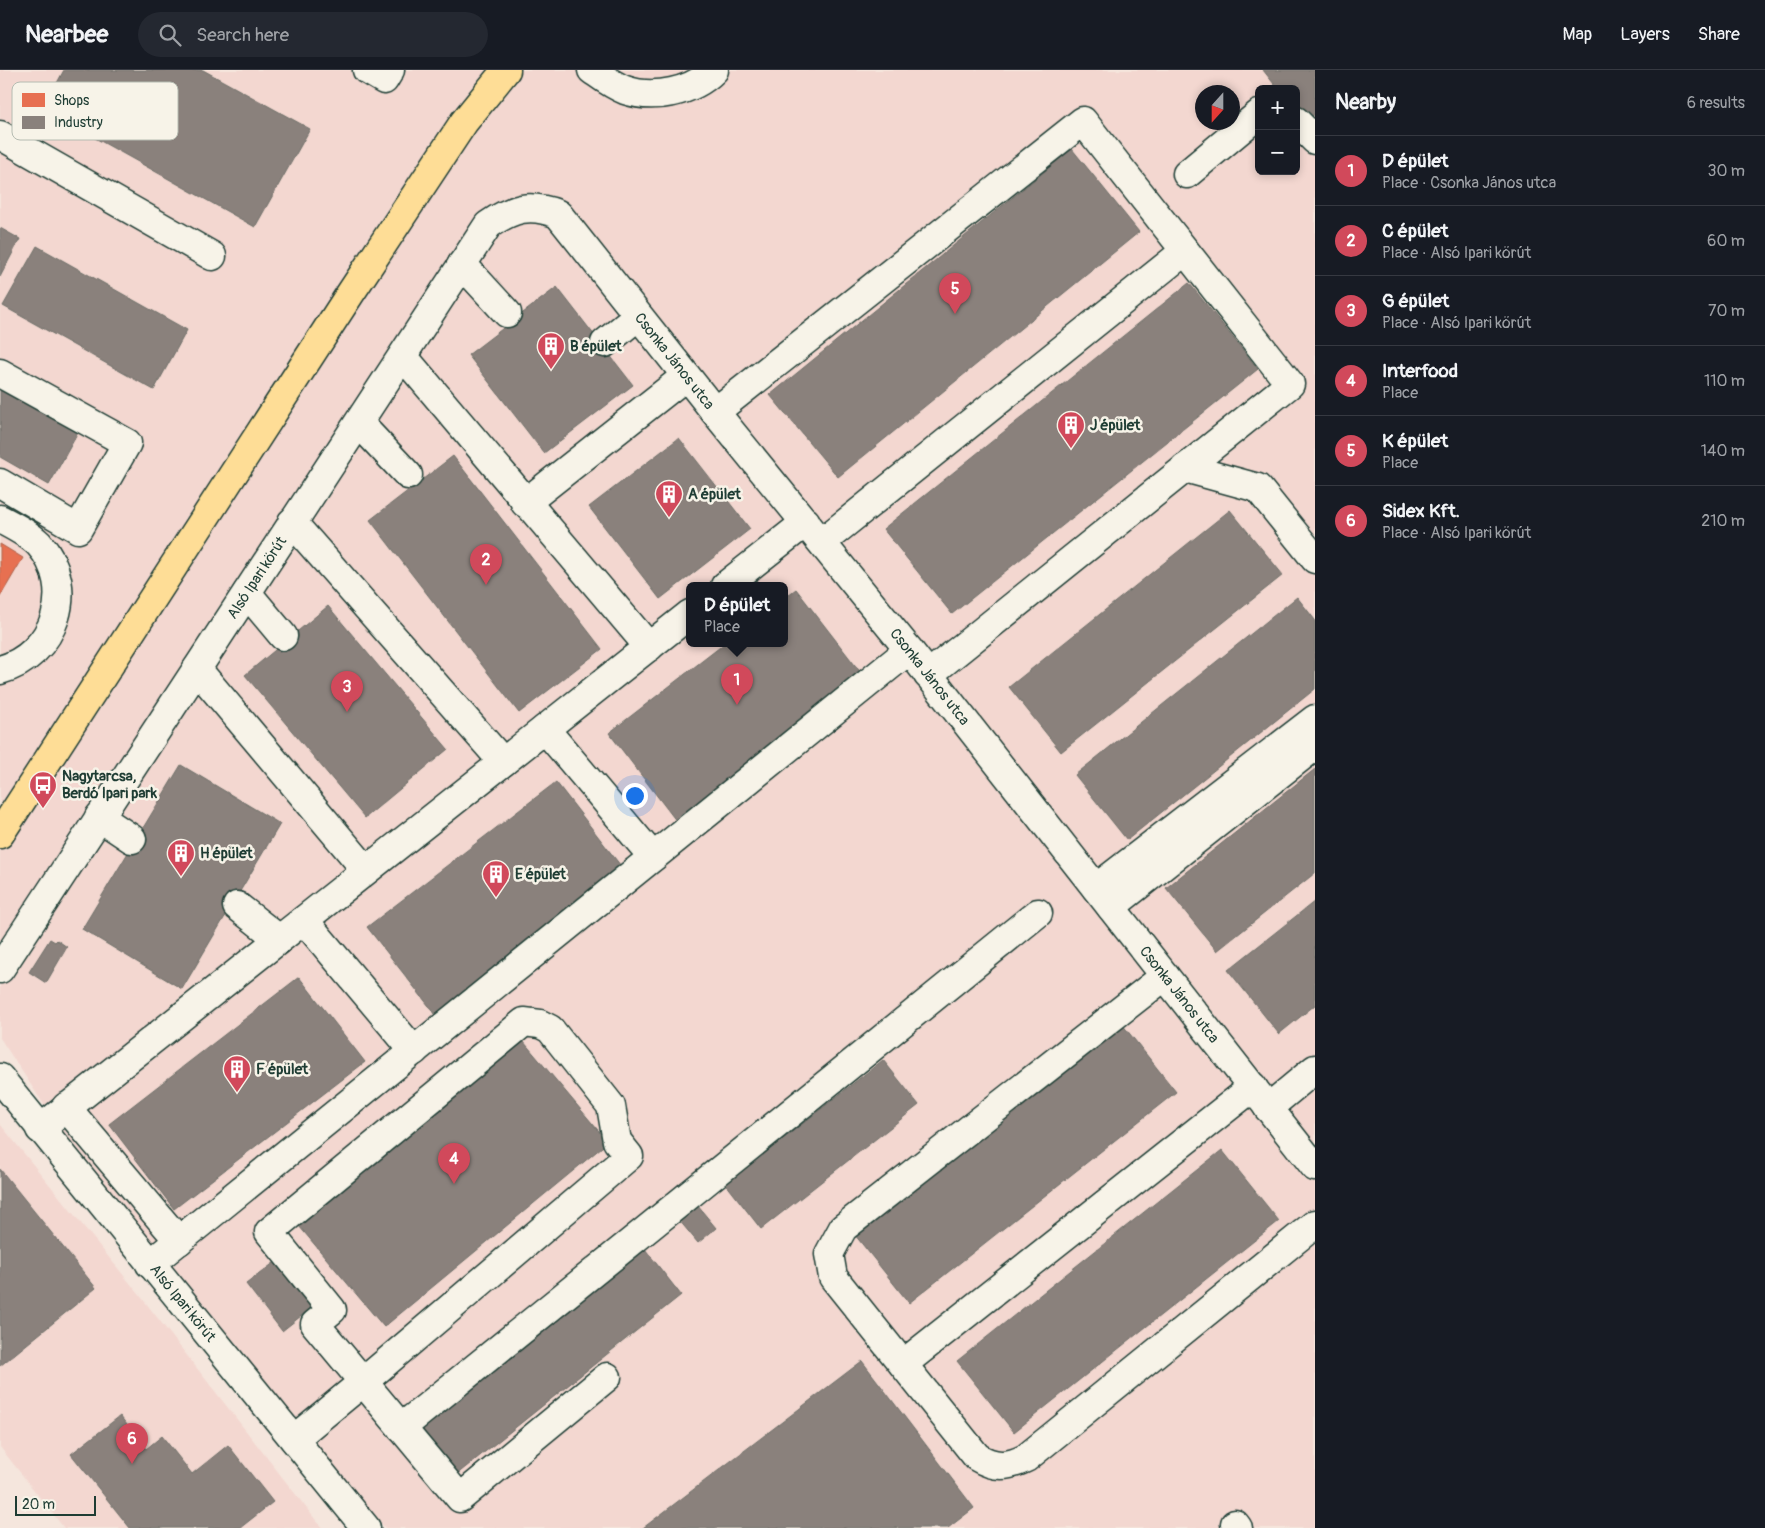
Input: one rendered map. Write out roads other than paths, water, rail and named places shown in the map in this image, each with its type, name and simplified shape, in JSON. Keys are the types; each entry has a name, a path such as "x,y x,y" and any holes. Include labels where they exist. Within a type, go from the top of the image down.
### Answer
{"main road":[{"path":"0,834 350,294 464,122 506,70"}],"street":[{"path":"366,70 384,80 390,70"},
{"path":"592,70 611,84 626,90 668,94 690,86 714,70"},
{"path":"1188,174 1255,117"},
{"path":"715,412 1083,121 1290,384 928,675"},
{"path":"1300,125 1315,140"},
{"path":"0,135 212,256"},
{"name":"Alsó Ipari körút","path":"0,968 488,225 506,212 527,207"},
{"name":"Csonka János utca","path":"527,207 544,208 558,214 686,376 909,650 1315,1167"},
{"path":"732,582 814,532 1185,251"},
{"path":"462,264 507,313"},
{"path":"605,343 638,316"},
{"path":"403,356 525,503 649,647"},
{"path":"0,373 127,442 78,529 0,483"},
{"path":"525,503 686,376"},
{"path":"359,423 408,475"},
{"path":"1185,468 1258,488 1315,560"},
{"path":"0,519 24,532 39,544 52,563 59,593 56,618 44,642 33,654 0,670"},
{"path":"292,522 503,762"},
{"path":"247,593 284,636"},
{"path":"40,1129 686,617"},
{"path":"150,1264 909,650"},
{"path":"197,670 366,870"},
{"path":"1103,898 1315,719"},
{"path":"545,729 653,857"},
{"path":"1103,898 1315,746"},
{"path":"99,817 132,839"},
{"path":"237,906 279,939"},
{"path":"401,1428 1038,913"},
{"path":"304,920 414,1051"},
{"path":"1165,976 843,1228 829,1254 833,1276 978,1457 987,1463 998,1466 1011,1465 1026,1458 1315,1224"},
{"path":"294,1439 363,1382 629,1156 617,1141 611,1106 550,1028 540,1024 524,1022 269,1232 332,1310 315,1324 363,1382 401,1428 460,1498 607,1377"},
{"path":"903,1364 1261,1097 1315,1069"},
{"name":"Alsó Ipari körút","path":"0,1078 366,1528"},
{"path":"66,1107 179,1241"}],"place":[{"name":"K épület","path":"955,314"},
{"name":"B épület","path":"551,370"},
{"name":"J épület","path":"1071,449"},
{"name":"A épület","path":"669,518"},
{"name":"C épület","path":"486,585"},
{"name":"D épület","path":"737,705"},
{"name":"G épület","path":"347,712"},
{"name":"Nagytarcsa, Berdó Ipari park","path":"43,809"},
{"name":"H épület","path":"181,877"},
{"name":"E épület","path":"496,898"},
{"name":"F épület","path":"237,1093"},
{"name":"Interfood","path":"454,1184"},
{"name":"Sidex Kft.","path":"132,1464"}]}
